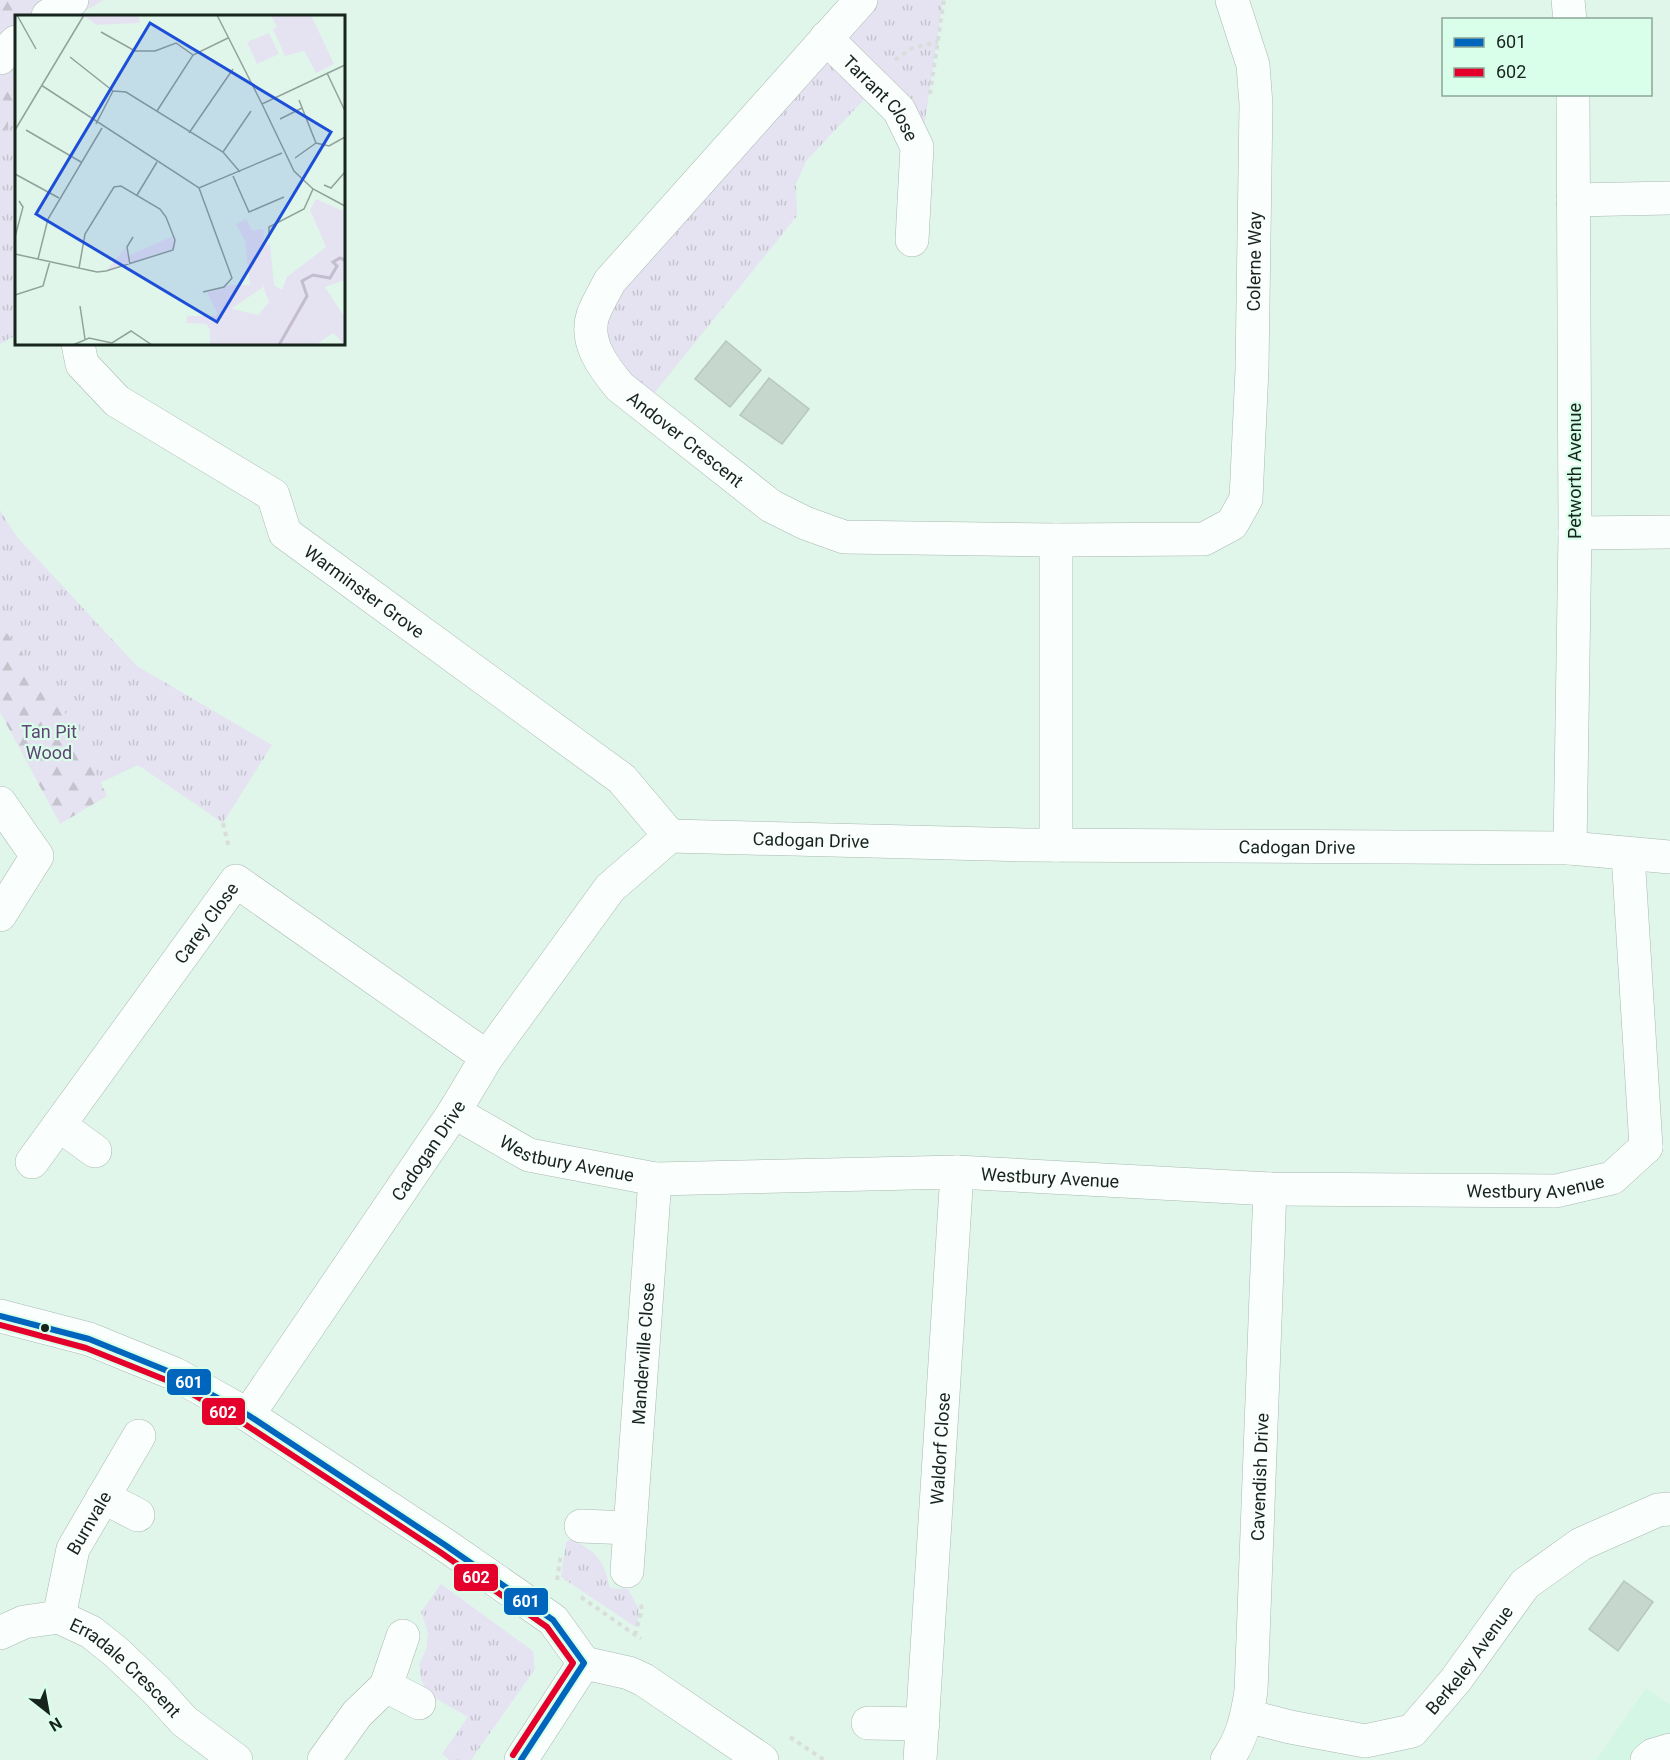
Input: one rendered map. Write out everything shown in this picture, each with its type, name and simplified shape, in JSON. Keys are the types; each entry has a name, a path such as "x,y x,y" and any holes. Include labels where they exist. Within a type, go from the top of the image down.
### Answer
{"street":[{"path":"50,15 72,0"},
{"name":"Andover Crescent","path":"861,0 610,281 593,315 590,332 604,368 620,387 771,506 805,523 844,537 1056,540 1204,539 1232,524"},
{"name":"Colerne Way","path":"1232,0 1253,66 1257,104 1252,369 1246,499 1232,524"},
{"path":"1568,0 1570,18"},
{"name":"Tarrant Close","path":"826,38 899,110 917,147 912,240"},
{"path":"0,58 15,43"},
{"name":"Petworth Avenue","path":"1570,848 1575,533 1573,96"},
{"path":"1573,200 1670,198"},
{"name":"Warminster Grove","path":"78,345 82,364 117,401 273,495 285,533 622,779 670,836"},
{"path":"1575,533 1670,532"},
{"path":"1056,540 1056,845"},
{"path":"0,803 37,856 0,915"},
{"name":"Cadogan Drive","path":"248,1415 454,1112 487,1057 610,888 670,836 1056,845 1570,848 1670,857"},
{"path":"1628,854 1658,1151"},
{"name":"Carey Close","path":"32,1161 236,881 487,1057"},
{"name":"Westbury Avenue","path":"454,1112 529,1155 655,1179 957,1172 1270,1189 1556,1191 1612,1178 1658,1151"},
{"path":"59,1125 95,1151"},
{"name":"Waldorf Close","path":"920,1760 957,1172"},
{"name":"Manderville Close","path":"627,1571 655,1179"},
{"name":"Cavendish Drive","path":"1227,1760 1237,1746 1247,1716 1251,1691 1270,1189"},
{"path":"0,1316 89,1338 175,1374 248,1415 445,1545 553,1620 584,1663 628,1673 644,1680 762,1760"},
{"name":"Burnvale","path":"60,1617 73,1549 139,1436"},
{"path":"103,1497 138,1515"},
{"name":"Berkeley Avenue","path":"1247,1716 1290,1727 1365,1741 1412,1731 1455,1681 1525,1584 1581,1544 1658,1510 1670,1509"},
{"path":"581,1526 629,1528"},
{"name":"Erradale Crescent","path":"0,1633 24,1622 60,1617 91,1632 148,1683 184,1721 236,1760"},
{"path":"324,1760 357,1714 386,1686 402,1636"},
{"path":"521,1760 584,1663"},
{"path":"386,1686 419,1702"},
{"path":"868,1723 923,1724"},
{"path":"1647,1760 1653,1755 1670,1750"}],"path":[{"path":"917,147 923,134 944,0"},
{"path":"870,81 912,48 938,42"}],"shaded area":[{"path":"1646,1688 1670,1705 1670,1760 1596,1760"}],"green space":[{"path":"0,0 104,0 78,15 15,15 15,101 4,136 0,138"},
{"path":"861,0 943,0 923,134 875,88 807,160 796,184 797,216 644,406 604,368 610,281"},
{"path":"15,54 15,336 0,344 0,58"},
{"path":"0,510 17,537 137,666 272,745 223,823 138,765 81,792 0,669"},
{"name":"Tan Pit Wood","path":"0,624 71,721 107,796 60,824 0,712"},
{"path":"571,1539 588,1548 598,1558 605,1570 610,1588 628,1589 639,1609 637,1628 561,1577 566,1542"},
{"path":"441,1584 533,1651 535,1669 471,1760 449,1760 442,1754 468,1717 428,1694 421,1679 419,1665 426,1649 428,1633 421,1612"}],"building":[{"path":"726,341 761,370 730,407 695,379"},
{"path":"769,378 809,409 782,444 740,415"},
{"path":"1624,1581 1653,1602 1618,1651 1589,1629"}],"transit line":[{"name":"601","path":"0,1316 89,1339 175,1374 248,1415 445,1545 553,1620 584,1663 521,1760"},
{"name":"602","path":"0,1325 86,1348 171,1382 243,1423 440,1552 547,1627 573,1663 513,1755"}]}
